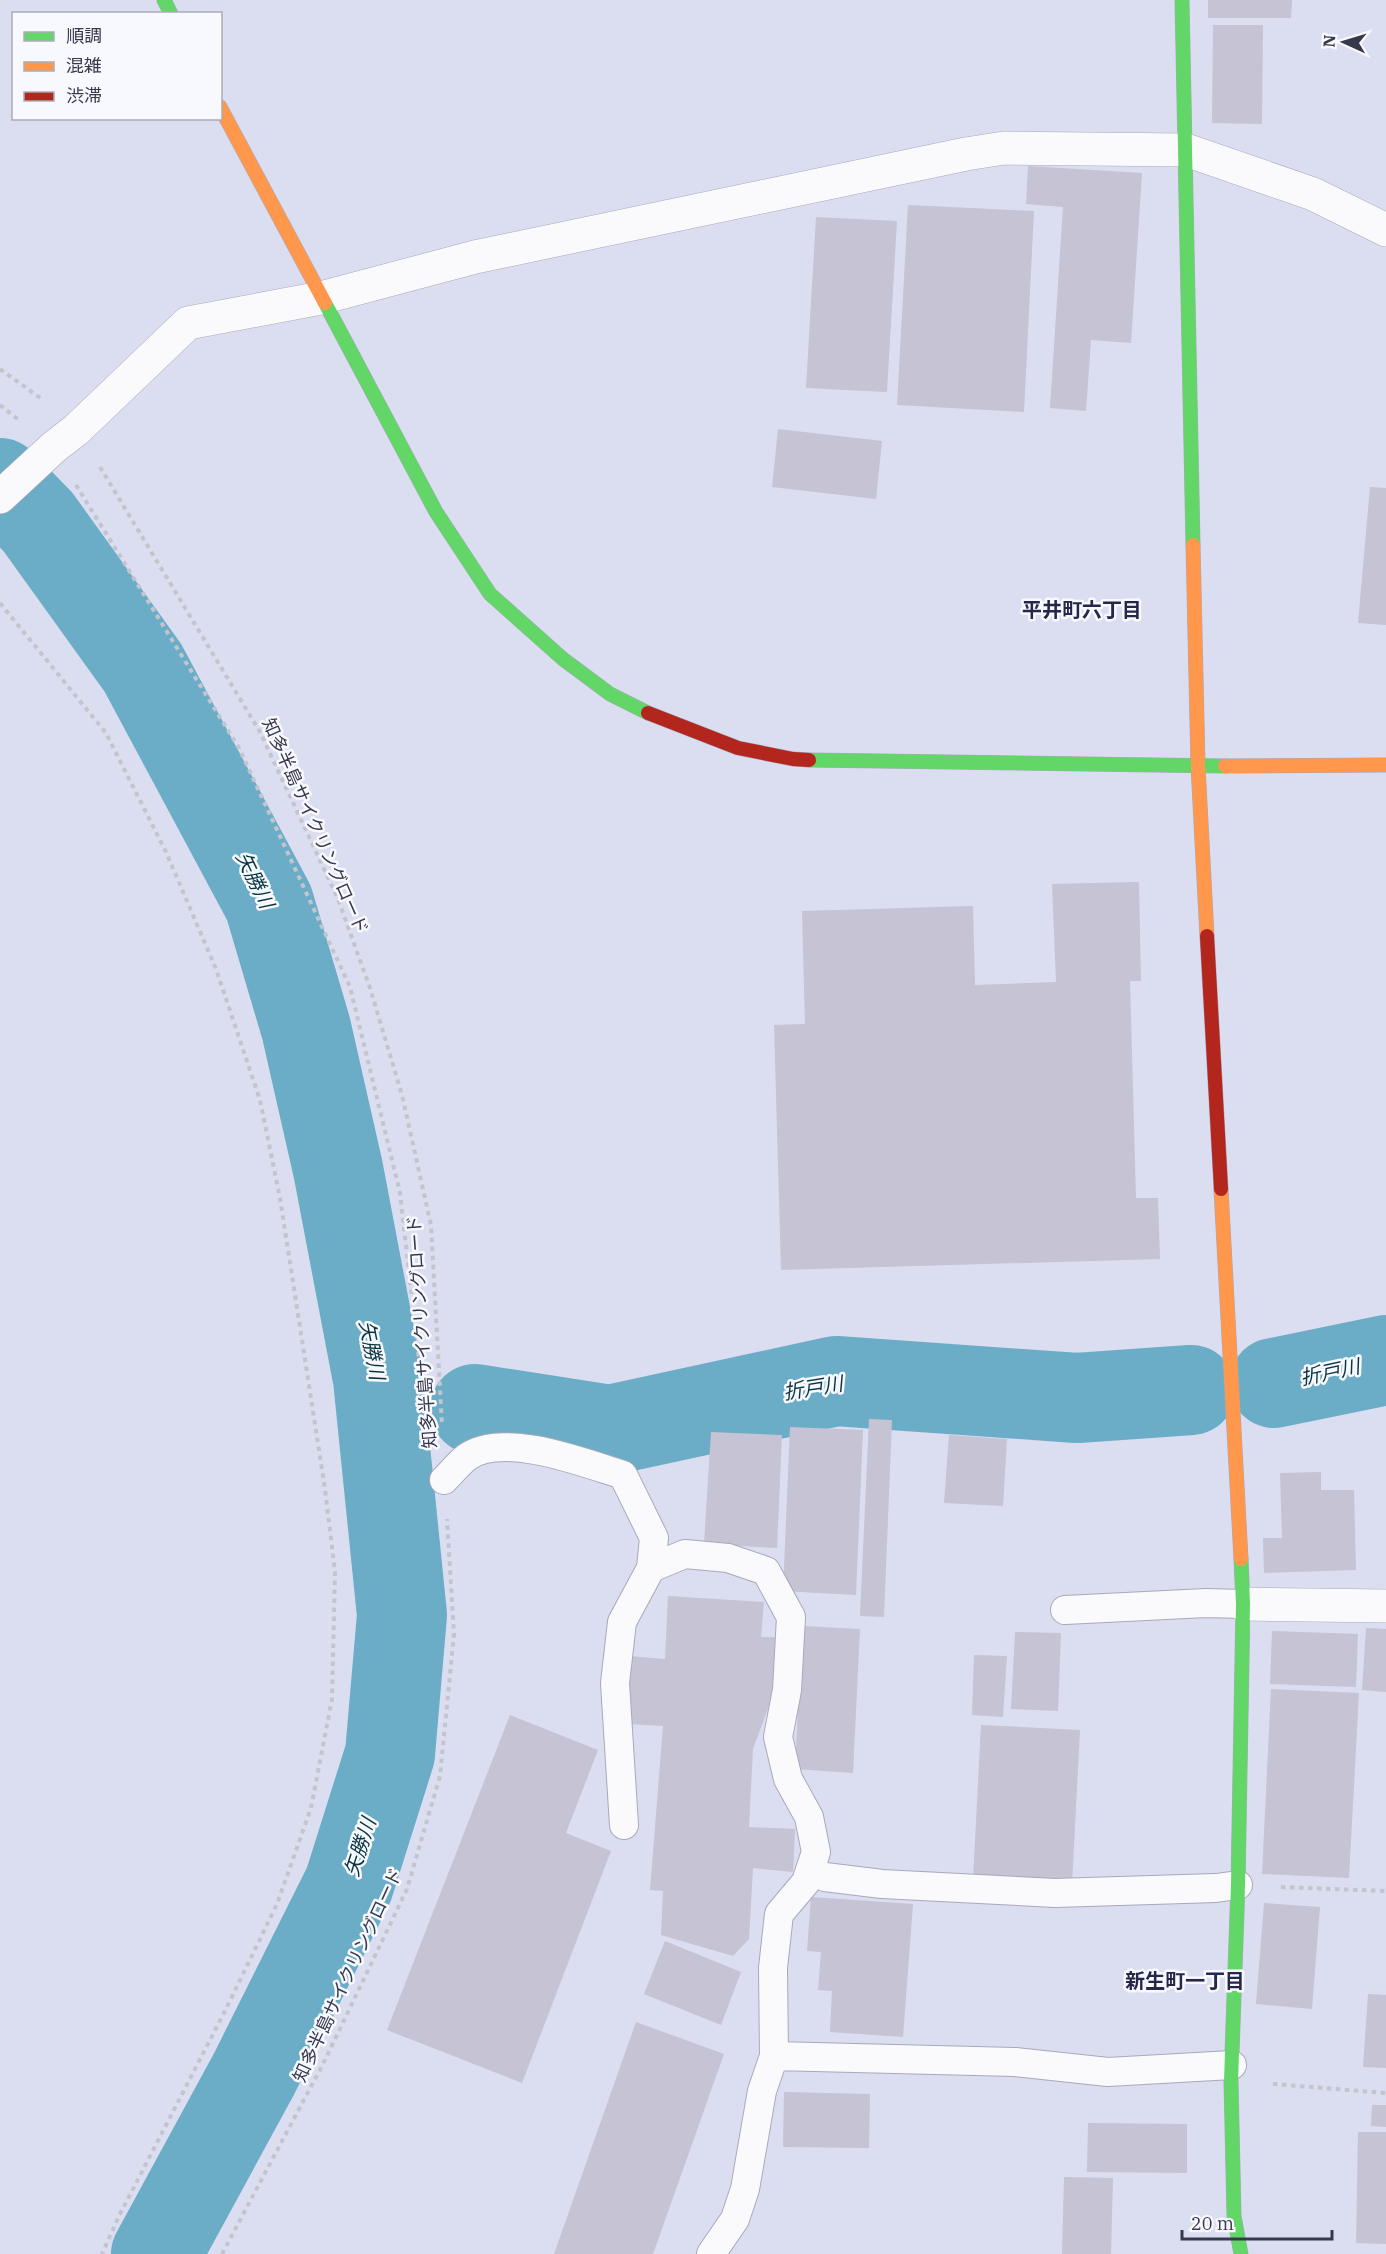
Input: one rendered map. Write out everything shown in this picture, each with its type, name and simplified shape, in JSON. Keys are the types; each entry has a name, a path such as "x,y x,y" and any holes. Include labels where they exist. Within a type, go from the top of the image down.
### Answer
{"street":[{"path":"1182,0 1197,766 1243,1604 1239,1885 1231,2073 1234,2216 1241,2254"},
{"path":"222,111 436,512 490,594 563,659 610,694 655,717 738,748 793,759 836,762 1197,766 1386,765"},
{"path":"0,497 188,323 321,298 475,257 966,154 1004,148 1185,150 1312,194 1386,230"},
{"path":"1243,1604 1386,1606"}],"lane":[{"path":"444,1480 468,1456 492,1447 546,1450 623,1475 654,1538 651,1568 622,1622 615,1683 624,1825"},
{"path":"651,1568 685,1554 728,1558 766,1571 791,1617 787,1690 778,1737 788,1779 809,1817 816,1852 806,1882 779,1914 773,1968 774,2056 762,2091 745,2189 735,2219 711,2254"},
{"path":"1065,1610 1206,1603 1243,1604"},
{"path":"810,1870 825,1877 882,1884 1055,1893 1216,1888 1239,1885"},
{"path":"774,2056 1015,2062 1108,2072 1231,2073"}],"path":[{"name":"知多半島サイクリングロード","path":"0,369 49,404 54,448 104,472 260,732 338,899 370,988 402,1095 431,1225 454,1634 440,1776 407,1889 324,2064 222,2254"},
{"path":"0,405 54,448 239,748 350,987 400,1193 420,1370 444,1480"},
{"path":"0,603 106,733 166,852 216,969 260,1100 280,1197 324,1489 334,1572 332,1699 310,1808 277,1904 225,2011 118,2216 102,2254"},
{"path":"1239,1885 1386,1891"},
{"path":"1231,2073 1386,2093"}],"building":[{"path":"1208,0 1292,0 1291,18 1208,18"},
{"path":"1213,25 1263,25 1262,124 1212,123"},
{"path":"1028,166 1142,173 1131,343 1091,340 1086,411 1050,408 1063,207 1026,204"},
{"path":"908,205 1034,211 1024,412 897,405"},
{"path":"816,217 897,221 887,392 806,388"},
{"path":"778,429 882,441 876,499 772,487"},
{"path":"1370,487 1386,488 1386,625 1358,623"},
{"path":"1139,882 1141,981 1130,981 1136,1198 1158,1198 1160,1259 781,1270 774,1025 805,1024 802,911 973,906 975,985 1056,982 1052,884"},
{"path":"869,1419 892,1420 884,1617 860,1616"},
{"path":"790,1427 863,1430 856,1595 783,1591"},
{"path":"711,1432 782,1435 777,1548 704,1544"},
{"path":"949,1435 1007,1439 1003,1506 944,1503"},
{"path":"1321,1472 1321,1490 1354,1490 1356,1570 1264,1573 1263,1538 1282,1538 1280,1473"},
{"path":"668,1596 764,1602 761,1637 780,1637 776,1687 753,1749 749,1827 795,1829 793,1872 753,1868 749,1939 733,1956 661,1935 663,1891 650,1890 663,1726 627,1724 629,1656 665,1659"},
{"path":"802,1626 860,1629 853,1773 795,1769"},
{"path":"1366,1628 1386,1629 1386,1692 1362,1690"},
{"path":"1272,1631 1358,1634 1356,1687 1270,1684"},
{"path":"1015,1632 1061,1633 1058,1711 1011,1709"},
{"path":"974,1655 1007,1656 1003,1717 972,1715"},
{"path":"1271,1689 1359,1693 1349,1878 1262,1874"},
{"path":"510,1715 598,1750 566,1833 611,1851 522,2083 387,2030"},
{"path":"981,1725 1080,1730 1072,1885 973,1880"},
{"path":"811,1897 913,1904 903,2037 830,2032 832,1991 818,1990 821,1952 807,1951"},
{"path":"1264,1903 1320,1907 1312,2009 1256,2004"},
{"path":"665,1941 741,1972 721,2025 644,1994"},
{"path":"1368,1994 1386,1995 1386,2068 1363,2067"},
{"path":"636,2022 724,2054 653,2254 554,2254"},
{"path":"784,2092 870,2094 869,2148 783,2147"},
{"path":"1372,2105 1386,2105 1386,2127 1371,2126"},
{"path":"1088,2123 1187,2124 1187,2173 1087,2172"},
{"path":"1358,2132 1386,2132 1386,2244 1356,2243"},
{"path":"1064,2177 1113,2178 1111,2254 1062,2254"}],"waterway":[{"name":"矢勝川","path":"0,483 38,522 143,668 269,903 306,1028 338,1169 378,1379 402,1615 390,1754 349,1884 254,2074 156,2254"},
{"name":"折戸川","path":"1274,1383 1386,1360"},
{"name":"折戸川","path":"475,1409 610,1430 836,1381 1077,1398 1191,1390"}],"traffic: fast":[{"path":"164,0 170,12"},
{"path":"1182,0 1193,545"},
{"path":"325,303 436,512 490,594 563,659 610,694 648,713"},
{"path":"809,760 1225,766"},
{"path":"1241,1559 1243,1604 1238,1885 1231,2081 1234,2216 1241,2254"}],"traffic: slow":[{"path":"222,111 325,303"},
{"path":"1193,545 1198,766 1207,936"},
{"path":"1225,766 1386,765"},
{"path":"1221,1189 1241,1559"}],"traffic: jam":[{"path":"648,713 738,748 809,760"},
{"path":"1207,936 1221,1189"}],"district":[{"name":"平井町六丁目","path":"1082,610"},
{"name":"新生町一丁目","path":"1185,1981"}]}
